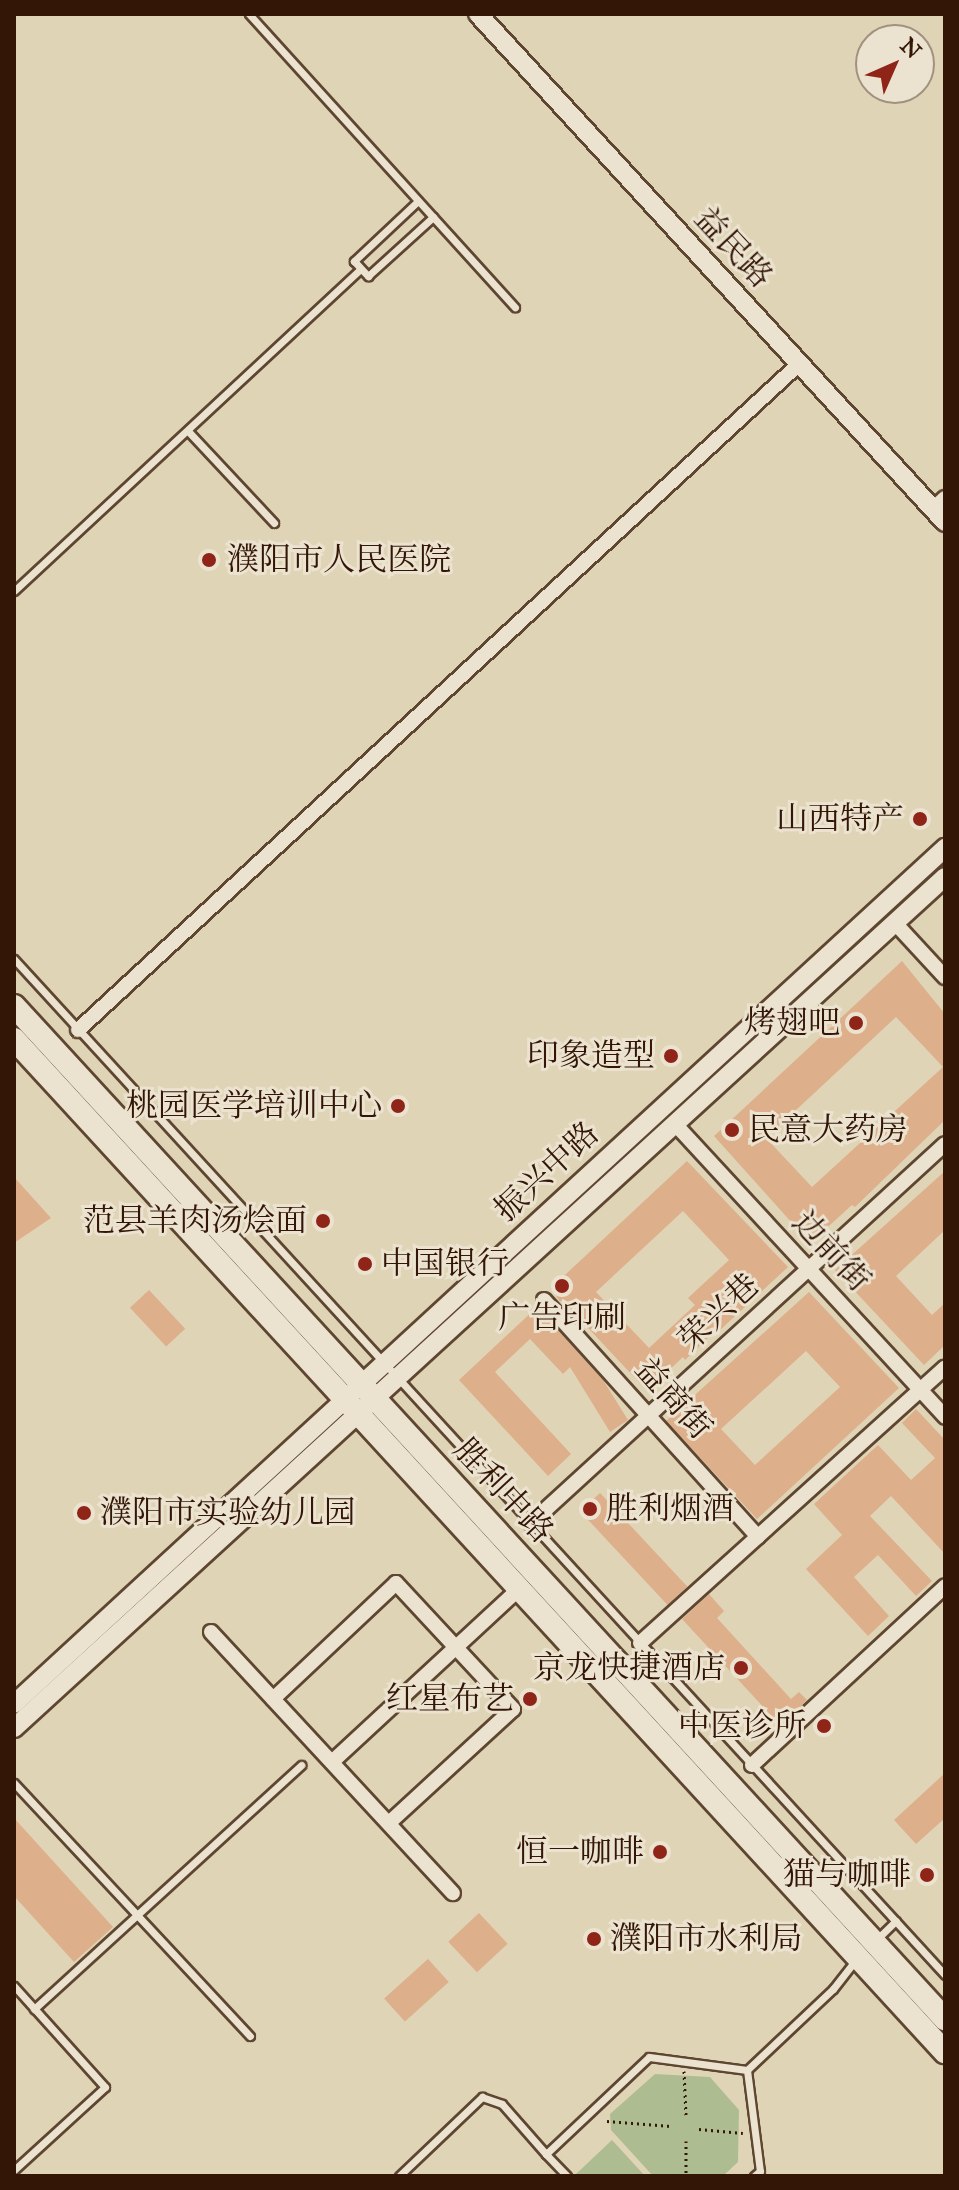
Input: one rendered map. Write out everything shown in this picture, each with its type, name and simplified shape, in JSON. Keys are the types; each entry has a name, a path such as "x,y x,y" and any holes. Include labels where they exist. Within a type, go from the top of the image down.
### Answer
{"main road":[{"name":"胜利中路","path":"14,1006 360,1399 520,1588 866,1950 945,2019"},
{"name":"胜利中路","path":"14,1039 360,1399 866,1950 945,2052"}],"street":[{"name":"益民路","path":"478,14 799,364 941,510"},
{"path":"78,1030 799,364"},
{"name":"振兴中路","path":"14,1728 360,1399 383,1363 945,848"},
{"name":"振兴中路","path":"14,1704 360,1399 399,1380 945,877"},
{"path":"894,922 945,977"},
{"name":"边前街","path":"676,1125 945,1417"},
{"name":"荣兴巷","path":"531,1523 945,1144"},
{"name":"益商街","path":"544,1300 758,1537"},
{"path":"640,1643 945,1367"},
{"path":"273,1699 396,1583 513,1709 389,1823"},
{"path":"752,1765 945,1586"},
{"path":"332,1762 520,1588"},
{"path":"211,1632 453,1893"}],"lane":[{"path":"249,14 515,307"},
{"path":"418,201 354,261 361,269 368,276 433,217"},
{"path":"14,591 361,269"},
{"path":"188,431 274,523"},
{"path":"14,959 945,1975"},
{"path":"34,2009 301,1765"},
{"path":"14,1783 250,2036"},
{"path":"747,2070 833,1989 896,1921"},
{"path":"14,1986 105,2087 14,2170"},
{"path":"546,2154 649,2057 747,2070"},
{"path":"747,2070 760,2171 754,2176"},
{"path":"399,2176 482,2097 502,2104 567,2176"}],"path":[{"path":"684,2061 686,2115"},
{"path":"607,2121 671,2126"},
{"path":"699,2129 755,2134"},
{"path":"686,2141 686,2176"}],"green space":[{"path":"655,2074 710,2077 739,2110 738,2162 723,2176 653,2176 611,2130 610,2114"},
{"path":"612,2140 645,2176 576,2174"}],"building":[{"path":"902,961 945,1014 945,1120 855,1207 852,1205 810,1243 714,1136","holes":["896,1017 943,1067 812,1187 766,1138"]},
{"path":"687,1161 788,1267 719,1331 717,1329 685,1360 683,1357 647,1391 562,1300 560,1302 551,1288","holes":["683,1211 729,1260 688,1298 695,1305 649,1348 596,1292"]},
{"path":"945,1171 945,1230 896,1276 932,1315 945,1303 945,1345 924,1365 835,1270"},
{"path":"14,1177 51,1218 14,1243"},
{"path":"149,1290 185,1329 166,1346 130,1308"},
{"path":"809,1292 899,1388 757,1519 666,1421","holes":["806,1351 840,1387 755,1465 721,1429"]},
{"path":"537,1307 603,1380 628,1420 610,1432 570,1367 563,1374 530,1339 495,1372 571,1454 548,1476 459,1380"},
{"path":"916,1409 945,1440 945,1554 891,1496 870,1516 932,1581 916,1596 878,1555 854,1577 889,1616 868,1636 806,1569 842,1535 814,1504 878,1445 911,1480 935,1458 902,1423"},
{"path":"600,1493 687,1587 668,1605 580,1511"},
{"path":"709,1594 724,1611 717,1618 791,1699 799,1692 807,1700 780,1725 682,1619"},
{"path":"945,1773 945,1818 916,1844 894,1820"},
{"path":"14,1818 113,1927 74,1962 14,1896"},
{"path":"479,1913 508,1944 477,1972 448,1942"},
{"path":"428,1959 449,1982 405,2022 384,1998"}],"place":[{"name":"濮阳市人民医院","path":"209,560"},
{"name":"山西特产","path":"920,819"},
{"name":"烤翅吧","path":"856,1023"},
{"name":"印象造型","path":"671,1056"},
{"name":"桃园医学培训中心","path":"398,1106"},
{"name":"民意大药房","path":"732,1130"},
{"name":"范县羊肉汤烩面","path":"323,1221"},
{"name":"中国银行","path":"365,1264"},
{"name":"广告印刷","path":"562,1286"},
{"name":"胜利烟酒","path":"590,1509"},
{"name":"濮阳市实验幼儿园","path":"84,1513"},
{"name":"京龙快捷酒店","path":"741,1668"},
{"name":"红星布艺","path":"530,1699"},
{"name":"中医诊所","path":"824,1726"},
{"name":"恒一咖啡","path":"660,1852"},
{"name":"猫与咖啡","path":"927,1875"},
{"name":"濮阳市水利局","path":"594,1939"}]}
